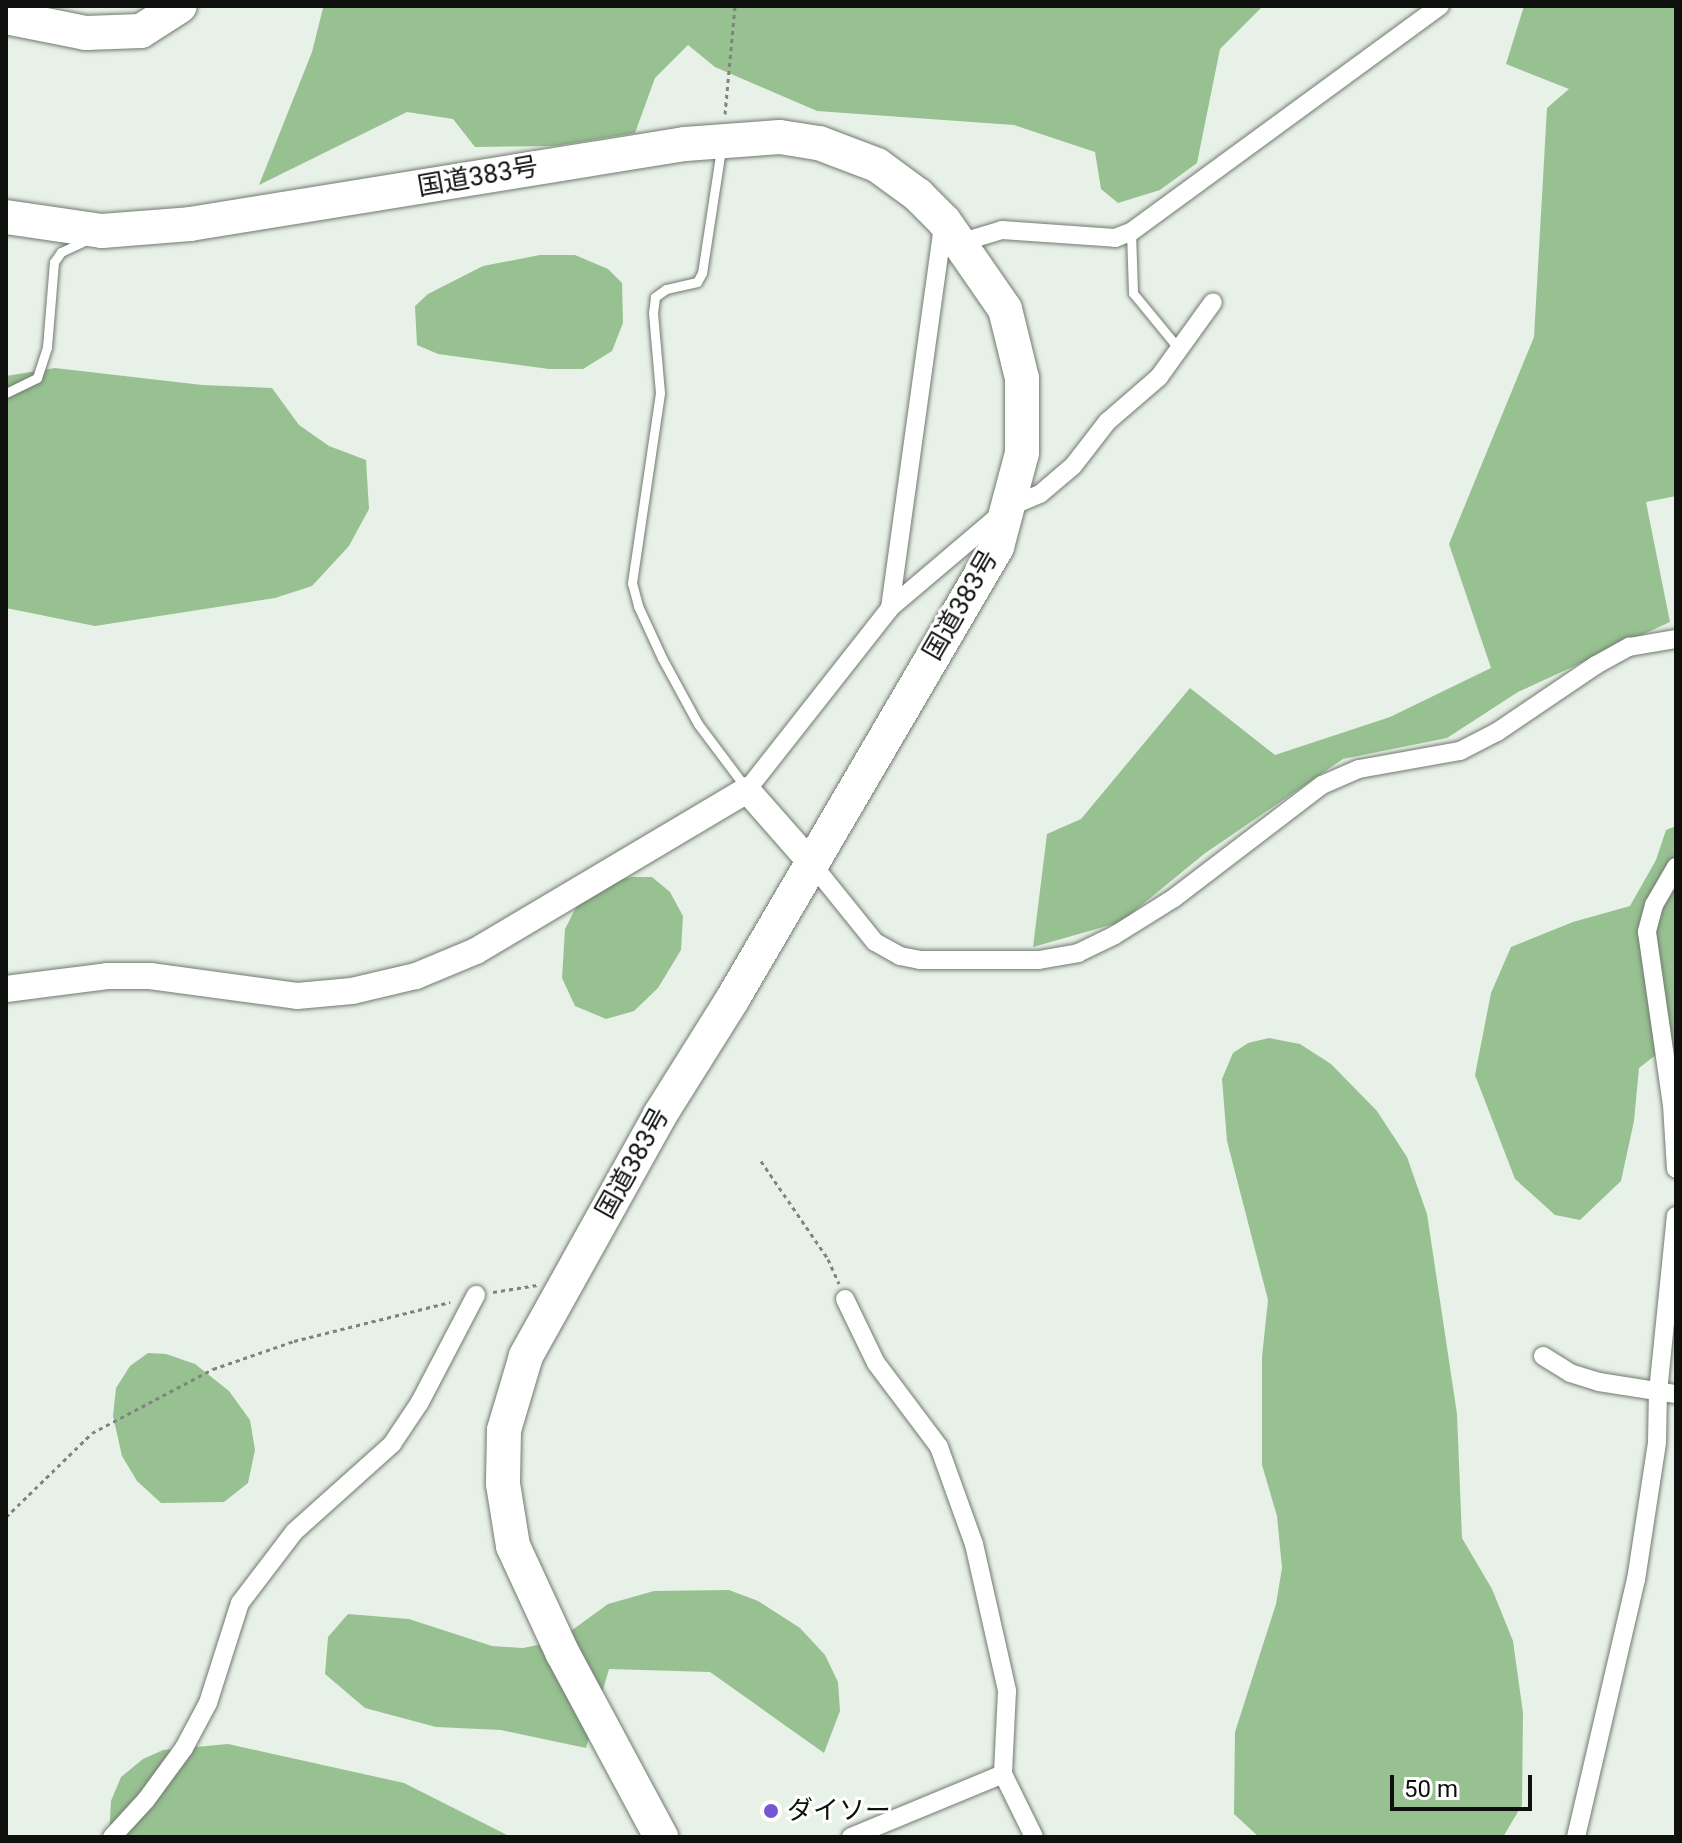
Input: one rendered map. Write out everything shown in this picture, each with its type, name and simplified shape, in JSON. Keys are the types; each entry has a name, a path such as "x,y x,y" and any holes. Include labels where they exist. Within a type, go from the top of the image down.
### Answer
{"highway":[{"path":"6,17 86,33 141,31 180,6"},
{"name":"国道383号","path":"6,217 108,230 190,224 685,144 780,137 819,143 877,165 918,195 951,232 1005,309 1022,378 1022,453 997,547 812,864 660,1115 526,1356 504,1430 503,1484 507,1523 522,1567 563,1654 661,1837"}],"street":[{"path":"890,608 951,232 1002,230 1115,238 1131,232 1440,6"},
{"path":"8,988 107,976 150,976 297,996 352,991 416,976 476,951 747,790 890,608 1009,507 1040,494 1073,466 1107,422 1159,377 1213,302"},
{"path":"747,790 875,942 900,956 920,960 1039,960 1078,953 1115,935 1174,898 1322,785 1359,769 1460,751 1497,732 1596,665 1629,647 1676,639"},
{"path":"1676,867 1654,905 1647,932 1672,1105 1676,1169"},
{"path":"1576,1837 1636,1580 1667,1393 1676,1216"},
{"path":"112,1837 146,1800 202,1714 240,1603 294,1532 392,1444 420,1402 476,1295"},
{"path":"845,1299 876,1363 939,1447 974,1544 1007,1691 1003,1774 1034,1837"},
{"path":"1543,1356 1570,1373 1599,1382 1667,1393"},
{"path":"851,1837 1003,1774"}],"lane":[{"path":"722,142 702,273 697,282 666,289 655,297 653,313 660,393 632,583 662,658 698,724 747,790"},
{"path":"6,393 37,378 47,347 54,262 61,252 108,230"},
{"path":"1131,232 1133,293 1179,349"}],"path":[{"path":"722,142 735,6"},
{"path":"761,1161 828,1259 845,1299"},
{"path":"6,1517 92,1433 213,1369 294,1341 476,1295 568,1280"}],"green space":[{"path":"1263,6 1220,49 1197,163 1160,190 1118,203 1101,189 1095,152 1014,125 817,111 715,67 688,45 655,78 635,133 555,146 475,147 453,119 407,112 259,185 312,52 323,8"},
{"path":"1524,6 1676,6 1676,496 1646,502 1670,622 1518,692 1447,738 1343,759 1204,854 1121,922 1033,947 1047,834 1081,819 1190,688 1275,755 1390,717 1491,668 1449,544 1534,337 1547,108 1569,89 1506,64"},
{"path":"540,255 575,255 608,269 622,283 623,323 612,351 583,369 549,369 438,354 417,345 415,306 428,294 483,266"},
{"path":"55,368 202,385 272,388 299,425 329,446 366,460 369,509 349,546 312,586 275,598 95,626 6,608 6,376"},
{"path":"1676,826 1676,1047 1657,1054 1639,1068 1634,1121 1621,1181 1580,1220 1555,1215 1515,1179 1475,1075 1491,993 1511,947 1573,922 1630,906 1656,860 1666,830"},
{"path":"631,877 652,877 670,892 683,916 681,950 658,988 634,1011 606,1019 575,1006 562,978 565,929 586,888"},
{"path":"1269,1038 1300,1044 1331,1064 1377,1111 1407,1157 1427,1214 1457,1414 1462,1538 1492,1589 1513,1641 1523,1713 1522,1805 1503,1837 1259,1837 1234,1814 1235,1732 1276,1604 1282,1568 1277,1516 1262,1465 1262,1357 1268,1300 1227,1141 1222,1079 1233,1053 1248,1043"},
{"path":"148,1353 166,1354 195,1364 229,1391 250,1420 255,1450 248,1483 224,1502 161,1503 137,1481 122,1456 113,1416 116,1388 130,1366"},
{"path":"729,1590 758,1601 800,1628 825,1655 838,1682 840,1711 824,1753 710,1672 609,1669 586,1748 501,1730 436,1727 365,1708 325,1674 328,1637 348,1614 409,1619 492,1646 523,1648 557,1641 608,1604 654,1591"},
{"path":"228,1744 404,1783 511,1837 109,1837 111,1801 121,1777 143,1759 163,1750"}],"place":[{"name":"ダイソー","path":"771,1811"}]}
